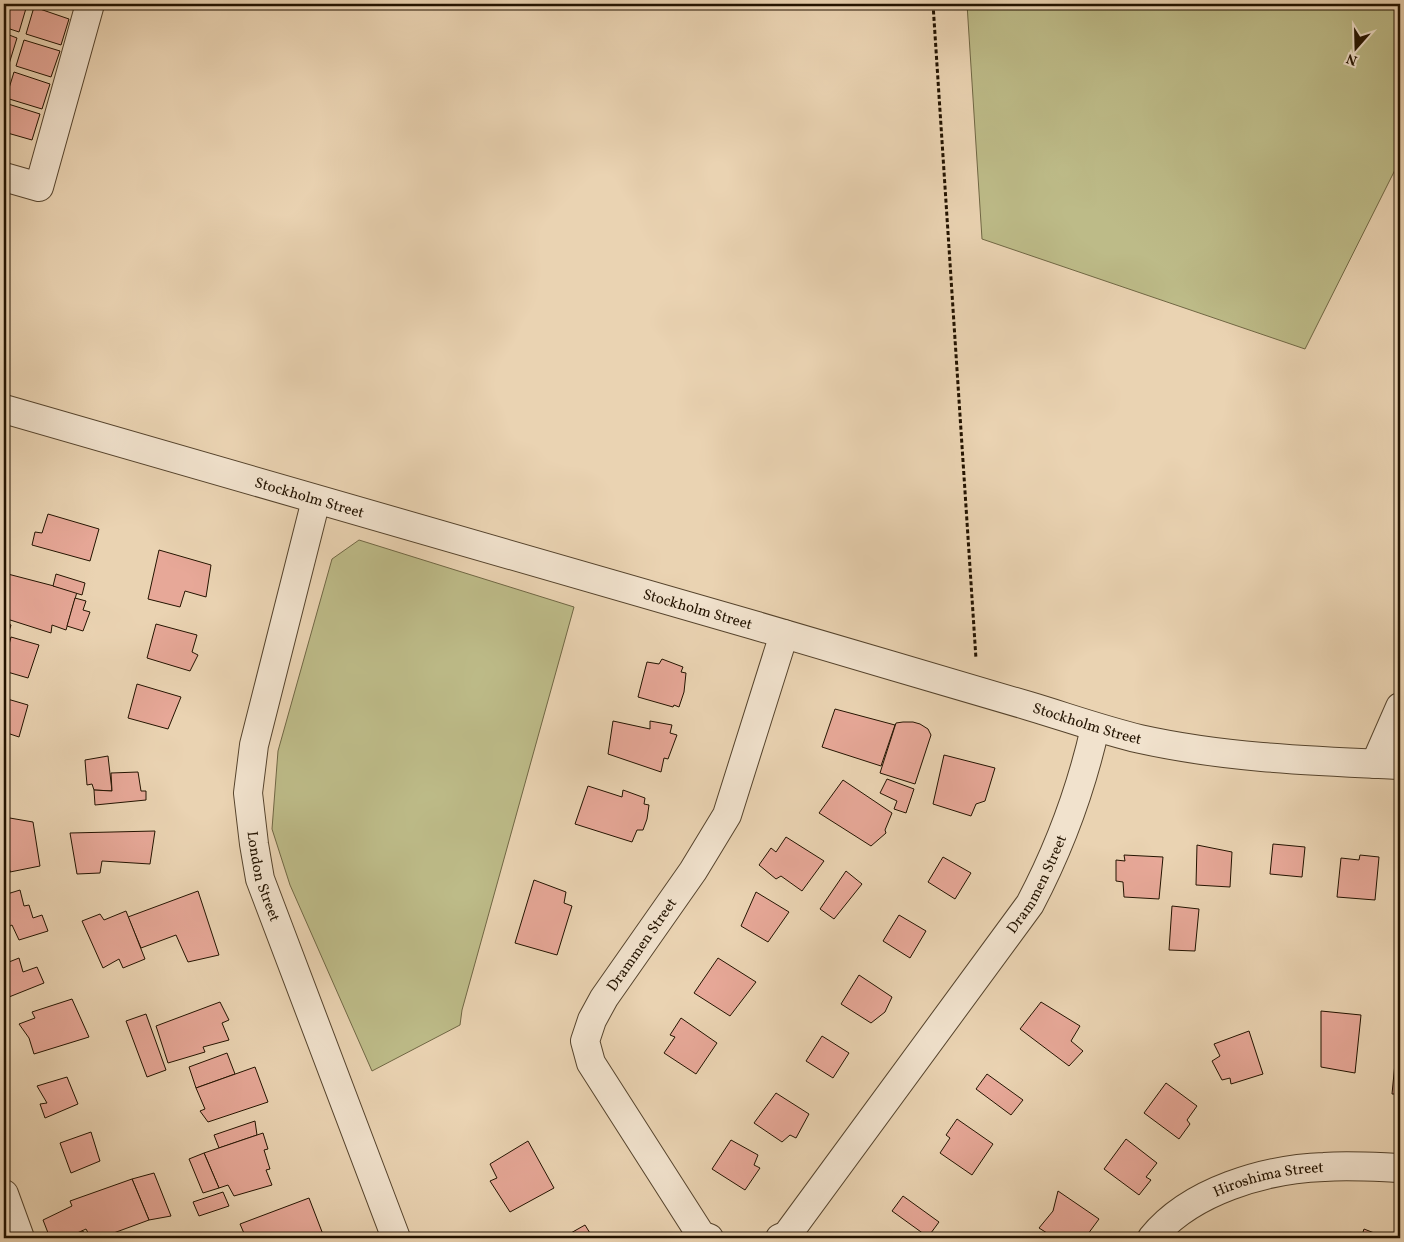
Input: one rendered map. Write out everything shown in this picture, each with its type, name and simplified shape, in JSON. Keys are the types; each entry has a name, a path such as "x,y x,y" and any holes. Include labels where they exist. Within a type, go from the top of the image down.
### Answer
{"street":[{"path":"4,177 39,187 90,4"},
{"name":"Stockholm Street","path":"4,409 784,634 978,691 1095,728 1201,750 1269,758 1388,764"},
{"name":"London Street","path":"316,500 254,745 248,793 260,879 396,1238"},
{"name":"Drammen Street","path":"709,1238 701,1235 591,1063 585,1041 592,1020 604,998 693,871 727,814 784,634"},
{"path":"1388,764 1400,707"},
{"name":"Drammen Street","path":"780,1238 787,1234 1030,904 1046,873 1085,772 1095,728"},
{"name":"Hiroshima Street","path":"1152,1238 1162,1226 1198,1201 1237,1183 1283,1170 1324,1166 1400,1168"},
{"path":"4,1194 20,1238"}],"path":[{"path":"933,4 978,691"}],"shaded area":[{"path":"967,4 1400,4 1400,160 1305,349 982,239"},
{"path":"359,540 574,607 462,1010 460,1025 372,1071 290,885 272,829 278,751 332,559"}],"building":[{"path":"4,4 27,5 19,32 4,27"},
{"path":"34,7 69,19 61,45 26,34"},
{"path":"4,33 17,38 9,64 4,62"},
{"path":"24,40 60,51 51,77 16,66"},
{"path":"14,72 50,84 42,109 6,98"},
{"path":"5,103 40,114 32,140 4,132"},
{"path":"48,514 99,529 90,561 32,545 35,532 42,533"},
{"path":"159,550 211,565 206,597 185,591 180,607 148,599"},
{"path":"4,573 77,592 66,630 52,625 51,633 4,618"},
{"path":"56,574 85,583 82,595 53,586"},
{"path":"75,598 86,601 83,610 90,612 83,631 67,626"},
{"path":"4,622 11,625 5,645 4,644"},
{"path":"156,624 197,635 192,652 198,655 190,671 147,658"},
{"path":"11,637 39,645 28,678 4,671"},
{"path":"662,659 683,667 681,672 686,673 684,692 679,707 638,697 647,662 659,664"},
{"path":"137,684 181,697 168,729 128,718"},
{"path":"4,698 28,705 19,737 4,732"},
{"path":"835,709 895,725 881,766 822,747"},
{"path":"613,721 650,729 650,721 672,725 670,733 677,735 668,759 664,758 661,772 608,754"},
{"path":"896,723 920,724 928,729 931,735 915,784 880,773"},
{"path":"944,755 995,768 985,801 976,804 971,816 933,804"},
{"path":"108,756 112,791 94,790 92,784 87,785 85,760"},
{"path":"138,772 141,791 146,791 146,800 95,805 94,790 112,791 111,773"},
{"path":"887,779 914,789 906,813 894,809 897,801 880,793"},
{"path":"843,780 892,813 885,830 886,833 871,846 819,813"},
{"path":"588,786 622,797 623,790 645,798 644,804 649,805 647,819 643,830 637,830 632,842 575,824"},
{"path":"4,817 33,822 40,866 10,872 4,841"},
{"path":"155,831 150,864 102,861 100,873 77,874 70,833"},
{"path":"786,837 824,861 802,891 781,876 776,879 759,865 771,848 776,852"},
{"path":"4,841 10,872 4,874"},
{"path":"1273,844 1305,847 1302,877 1270,874"},
{"path":"1197,845 1232,852 1230,887 1196,885"},
{"path":"1124,855 1163,857 1159,899 1124,897 1123,882 1116,881 1116,860 1125,861"},
{"path":"1360,855 1379,857 1375,900 1337,897 1341,858 1359,860"},
{"path":"943,857 971,873 955,899 928,882"},
{"path":"846,871 862,884 834,919 820,909"},
{"path":"534,880 566,892 564,903 572,906 557,955 515,943"},
{"path":"20,890 24,906 29,905 33,918 42,915 48,931 19,940 12,925 4,929 4,895"},
{"path":"198,891 219,955 188,962 176,935 141,948 128,917"},
{"path":"756,892 789,912 768,942 741,926"},
{"path":"1172,906 1199,909 1195,951 1169,950"},
{"path":"126,911 145,959 123,968 119,959 103,968 82,921 100,914 104,920"},
{"path":"899,915 926,931 910,958 883,941"},
{"path":"19,958 23,972 37,967 44,983 4,999 4,964"},
{"path":"718,958 756,982 730,1016 694,993"},
{"path":"859,975 892,997 885,1012 871,1023 841,1004"},
{"path":"72,999 89,1037 34,1054 29,1038 19,1024 35,1018 32,1012"},
{"path":"220,1002 229,1020 222,1023 229,1040 203,1047 205,1052 168,1063 156,1026"},
{"path":"1041,1002 1080,1026 1071,1041 1083,1051 1069,1066 1020,1029"},
{"path":"1321,1011 1361,1015 1355,1073 1321,1067"},
{"path":"146,1014 166,1070 147,1077 126,1021"},
{"path":"681,1018 717,1043 696,1074 664,1053 675,1037 670,1035"},
{"path":"1249,1031 1263,1074 1231,1084 1230,1078 1222,1080 1212,1061 1220,1056 1214,1044"},
{"path":"822,1036 849,1053 833,1078 806,1061"},
{"path":"227,1053 235,1074 196,1088 189,1067"},
{"path":"1395,1063 1400,1063 1400,1094 1392,1094"},
{"path":"255,1067 268,1102 208,1122 200,1111 205,1109 196,1088"},
{"path":"987,1074 1023,1100 1011,1115 976,1089"},
{"path":"67,1077 78,1104 45,1118 40,1104 47,1103 37,1086"},
{"path":"1166,1083 1197,1106 1187,1120 1190,1124 1179,1139 1144,1113"},
{"path":"776,1093 809,1114 796,1138 790,1135 782,1142 754,1123"},
{"path":"957,1119 993,1144 972,1175 940,1153 950,1138 946,1135"},
{"path":"255,1121 257,1135 219,1148 214,1135"},
{"path":"91,1132 100,1161 71,1173 60,1143"},
{"path":"263,1133 268,1149 264,1150 270,1169 266,1170 272,1185 234,1196 228,1185 219,1188 204,1153"},
{"path":"1126,1139 1157,1163 1146,1177 1151,1180 1139,1195 1104,1169"},
{"path":"731,1140 758,1155 754,1165 760,1168 745,1190 712,1169"},
{"path":"528,1141 554,1188 510,1212 490,1181 497,1178 490,1164"},
{"path":"204,1153 219,1188 203,1193 189,1159"},
{"path":"154,1173 171,1216 149,1220 132,1179"},
{"path":"132,1179 149,1220 100,1238 91,1238 86,1229 66,1238 50,1238 43,1220 72,1206 70,1201"},
{"path":"1058,1191 1099,1219 1085,1238 1055,1238 1039,1228 1053,1211"},
{"path":"223,1192 229,1206 199,1216 193,1202"},
{"path":"903,1196 939,1222 928,1237 892,1211"},
{"path":"309,1198 324,1237 246,1238 240,1224"},
{"path":"585,1225 593,1238 562,1238"},
{"path":"1364,1229 1387,1238 1361,1238"},
{"path":"83,1231 86,1238 66,1238"}]}
